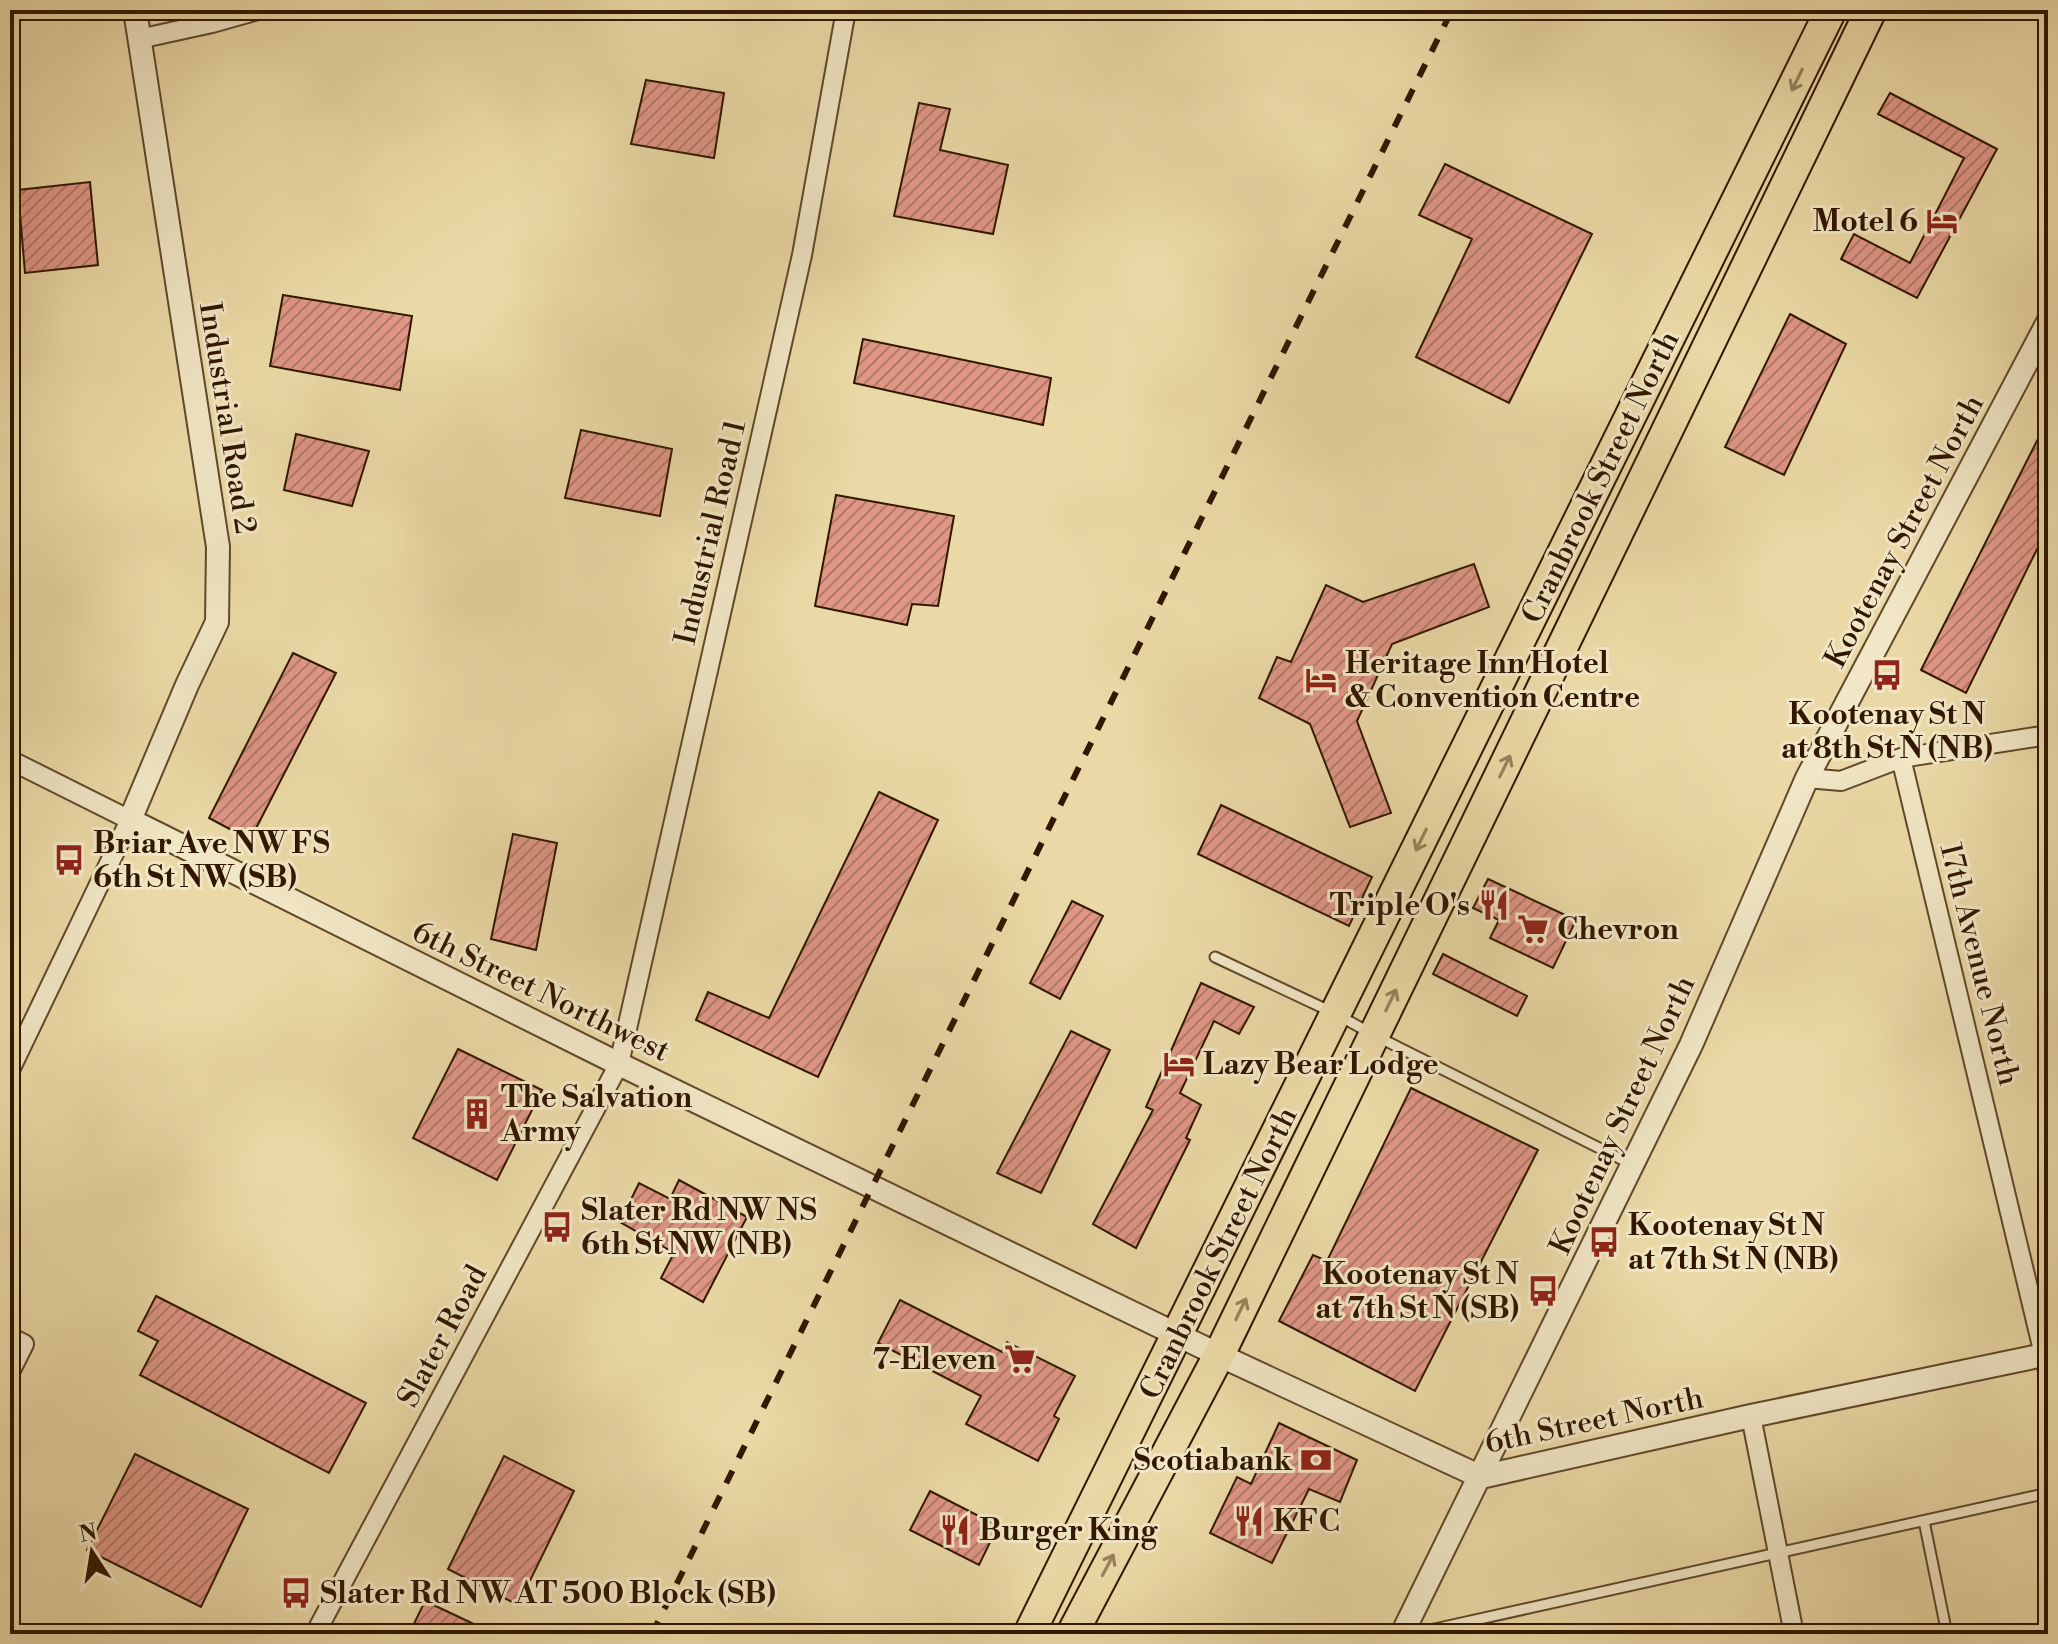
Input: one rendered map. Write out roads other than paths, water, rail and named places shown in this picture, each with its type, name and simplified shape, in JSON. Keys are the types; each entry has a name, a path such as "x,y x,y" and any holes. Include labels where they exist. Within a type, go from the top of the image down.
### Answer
{"highway":[{"name":"Cranbrook Street North","path":"1029,1634 1831,10"},
{"name":"Cranbrook Street North","path":"1072,1634 1219,1355 1871,10"}],"street":[{"name":"Industrial Road 2","path":"130,820 217,622 219,581 218,547 135,10"},
{"path":"139,39 258,10"},
{"name":"Industrial Road 1","path":"619,1064 802,255 846,10"},
{"name":"Kootenay Street North","path":"1402,1634 1691,1045 1807,778 2048,322"},
{"path":"1807,778 1841,781 1901,758 2048,735"},
{"name":"17th Avenue North","path":"1901,758 2047,1360"},
{"name":"6th Street Northwest","path":"10,760 619,1064 1178,1335"},
{"path":"10,1070 130,820"},
{"name":"Slater Road","path":"315,1634 619,1064"},
{"name":"6th Street North","path":"1178,1335 1481,1477 1751,1416 2047,1360"},
{"path":"10,1372 17,1341"},
{"path":"1751,1416 1794,1634"}],"lane":[{"path":"1215,957 1336,1014 1632,1164"},
{"path":"1412,1634 2048,1493"},
{"path":"1924,1521 1947,1634"}],"railway":[{"path":"652,1634 1452,10"}],"place":[{"name":"Motel 6","path":"1942,221"},
{"name":"Kootenay St N at 8th St N (NB)","path":"1887,675"},
{"name":"Heritage Inn Hotel & Convention Centre","path":"1321,680"},
{"name":"Briar Ave NW FS 6th St NW (SB)","path":"69,860"},
{"name":"Triple O's","path":"1494,905"},
{"name":"Chevron","path":"1533,929"},
{"name":"Lazy Bear Lodge","path":"1179,1064"},
{"name":"The Salvation Army","path":"477,1114"},
{"name":"Slater Rd NW NS 6th St NW (NB)","path":"557,1227"},
{"name":"Kootenay St N at 7th St N (NB)","path":"1604,1242"},
{"name":"Kootenay St N at 7th St N (SB)","path":"1543,1291"},
{"name":"7-Eleven","path":"1020,1359"},
{"name":"Scotiabank","path":"1316,1460"},
{"name":"KFC","path":"1249,1521"},
{"name":"Burger King","path":"955,1530"},
{"name":"Slater Rd NW AT 500 Block (SB)","path":"296,1593"}]}
